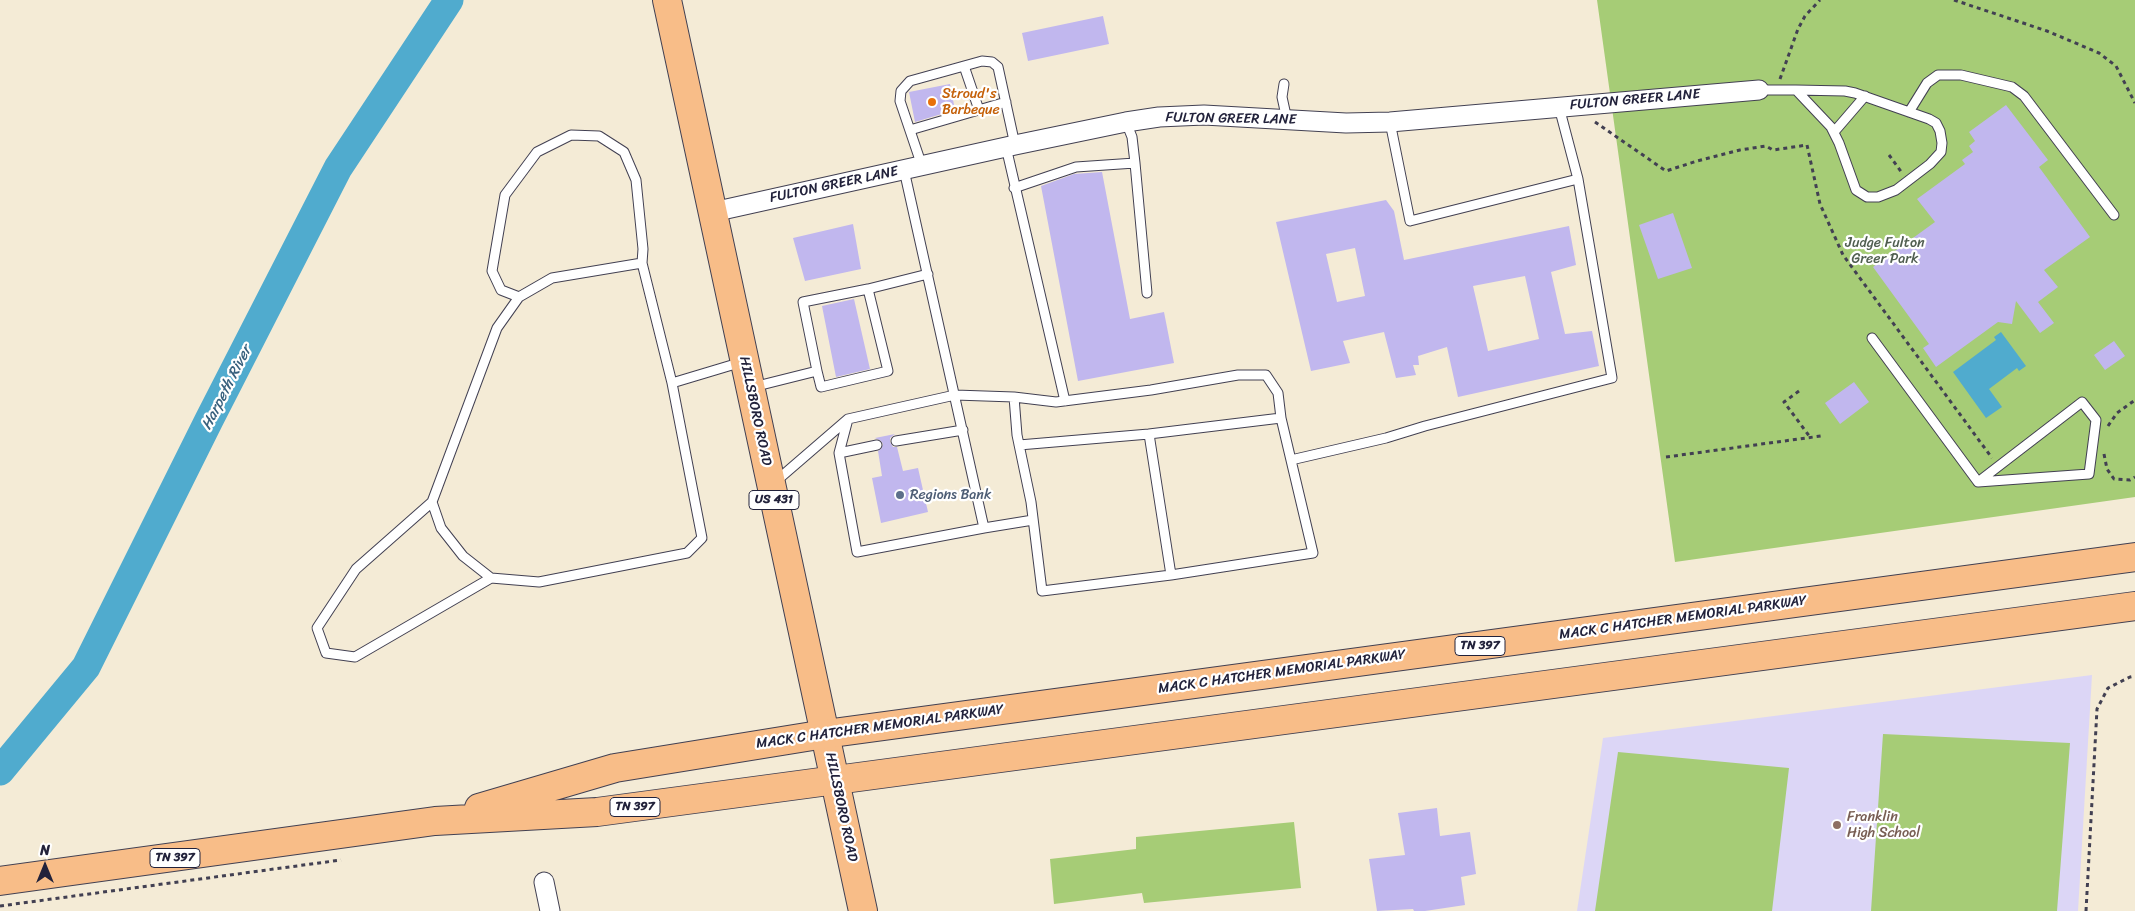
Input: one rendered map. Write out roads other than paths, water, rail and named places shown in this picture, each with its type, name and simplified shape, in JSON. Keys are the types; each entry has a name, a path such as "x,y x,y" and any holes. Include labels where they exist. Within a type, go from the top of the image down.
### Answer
{"main road":[{"name":"HILLSBORO ROAD","path":"667,0 863,911"},
{"name":"MACK C HATCHER MEMORIAL PARKWAY","path":"435,821 615,768 825,734 2135,557"},
{"name":"MACK C HATCHER MEMORIAL PARKWAY","path":"0,881 435,821 597,812 2135,606"}],"street":[{"name":"FULTON GREER LANE","path":"712,212 1126,122 1187,115 1346,123 1390,122 1759,90"},
{"path":"544,882 550,911"}],"lane":[{"path":"984,528 928,274 913,168 910,130 900,101 901,91 910,81 982,61 992,62 998,67 1006,102 1014,188 1064,401"},
{"path":"964,66 979,110"},
{"path":"1909,112 1927,83 1938,75 1961,75 2012,87 2024,96 2114,215"},
{"path":"1284,84 1282,98 1287,120"},
{"path":"1759,90 1796,90 1845,91 1865,96 1929,119 1936,124 1942,137 1941,152 1930,164 1896,190 1878,197 1867,197 1856,190 1834,132 1796,90"},
{"path":"1834,132 1865,96"},
{"path":"910,130 1006,102"},
{"path":"1291,460 1386,438 1425,426 1612,378 1578,179 1559,107"},
{"path":"1126,122 1132,137 1136,163 1147,293"},
{"path":"1390,122 1410,221 1578,179"},
{"path":"432,502 441,528 463,556 491,578 539,582 687,553 702,538 672,383 642,263 643,249 636,180 624,152 599,136 571,135 537,152 506,196 492,272 501,290 519,298"},
{"path":"1014,188 1076,167 1136,163"},
{"path":"491,578 355,657 326,653 317,628 356,569 432,502 497,328 519,298 552,278 642,263"},
{"path":"868,289 888,371 821,387 803,302 868,289 928,274"},
{"path":"1872,338 1978,482"},
{"path":"672,383 745,361"},
{"path":"750,387 817,371"},
{"path":"771,486 848,419 955,396 1014,397 1056,402 1151,390 1238,375 1266,375 1278,393 1281,418 1314,553 1171,575 1042,590 1033,520 1019,445 1014,397"},
{"path":"2082,402 2096,420 2089,474 1978,482 2082,402"},
{"path":"1019,445 1149,434 1281,418"},
{"path":"848,419 839,452 857,552 1033,520"},
{"path":"896,441 963,430"},
{"path":"1149,434 1171,575"},
{"path":"839,452 877,445"}],"water":[{"path":"2001,332 2026,366 2019,371 2017,368 1989,389 2002,407 1986,418 1953,372 1996,340 1994,337"}],"waterway":[{"name":"Harpeth River","path":"0,771 86,667 209,420 338,168 449,0"}],"place":[{"name":"Stroud's Barbeque","path":"932,102"},
{"name":"Regions Bank","path":"900,495"},
{"name":"Franklin High School","path":"1837,825"}],"park label":[{"name":"Judge Fulton Greer Park","path":"1885,252"}]}
